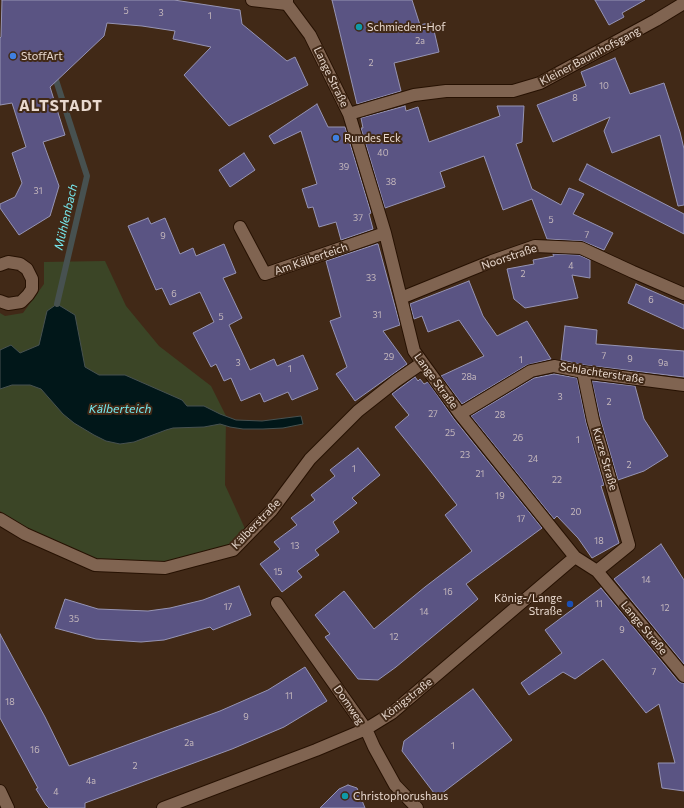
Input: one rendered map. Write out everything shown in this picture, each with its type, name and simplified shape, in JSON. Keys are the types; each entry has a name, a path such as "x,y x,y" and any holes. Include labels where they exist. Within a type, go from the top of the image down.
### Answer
{"street":[{"path":"252,0 287,2"},
{"name":"Lange Straße","path":"287,2 310,35 349,114 385,233 414,351 460,414 575,557 597,571 684,676"},
{"name":"Kleiner Baumhofsgang","path":"349,114 414,95 446,91 513,91 540,83 656,20 684,3"},
{"name":"Am Kälberteich","path":"240,227 265,274 385,233"},
{"name":"Noorstraße","path":"401,298 535,246 581,248 684,294"},
{"path":"0,266 8,262 20,264 27,269 32,279 32,289 28,296 21,302 8,304 0,301"},
{"name":"Kälberstraße","path":"0,519 25,534 95,565 165,568 233,550 272,510 310,459 353,416 422,362"},
{"name":"Schlachterstraße","path":"460,414 531,371 554,366 583,372 684,385"},
{"name":"Kurze Straße","path":"583,372 593,420 629,545 597,571"},
{"name":"Königstraße","path":"163,808 316,750 366,729 392,713 575,557"},
{"name":"Domweg","path":"277,603 366,729 395,785 417,808"},
{"path":"0,791 8,808"}],"green space":[{"path":"105,261 126,306 159,346 211,386 226,416 225,485 247,533 227,548 164,564 101,561 25,529 0,511 0,313 5,316 23,313 44,284 44,262"}],"water":[{"name":"Kälberteich","path":"57,304 75,315 85,367 99,375 125,375 182,400 187,406 204,406 236,420 262,421 301,416 303,424 283,428 263,429 243,429 220,424 204,427 173,428 134,442 120,444 106,441 74,423 63,414 41,389 30,385 12,385 0,389 0,350 11,345 20,353 39,345 47,311"}],"building":[{"path":"2,0 174,0 240,10 242,24 287,61 295,57 308,85 229,126 184,75 211,47 173,39 175,31 107,23 104,36 50,87 65,135 43,142 59,186 50,216 19,235 0,208 0,204 15,197 22,183 12,153 26,147 12,103 0,105 0,38"},
{"path":"332,0 412,0 420,25 432,22 439,52 394,63 401,91 357,104"},
{"path":"595,0 645,0 622,13 624,17 609,25"},
{"path":"615,58 630,94 664,83 684,149 684,205 678,206 660,135 612,153 604,131 610,117 553,142 537,105 586,86 581,72"},
{"path":"317,104 328,127 345,127 371,213 369,214 373,229 341,240 336,222 319,227 313,207 308,208 302,189 317,184 301,131 274,144 269,136"},
{"path":"405,106 406,111 418,107 429,142 500,116 497,106 524,106 522,142 516,144 532,189 561,205 569,188 584,194 573,214 613,233 604,250 582,241 547,239 532,199 503,210 484,156 440,172 445,187 385,208 361,128 363,128 361,118"},
{"path":"244,153 255,170 230,187 219,170"},
{"path":"587,164 684,214 684,234 579,180"},
{"path":"148,218 151,224 165,218 180,254 193,248 196,256 224,244 236,273 223,278 242,318 229,325 250,370 274,359 277,366 303,355 318,389 292,400 288,392 264,402 260,393 241,401 231,378 224,381 216,364 211,367 193,333 214,322 200,292 170,305 162,288 156,290 128,226"},
{"path":"377,244 400,325 383,331 407,364 355,401 336,374 347,367 330,321 341,317 326,261"},
{"path":"553,254 579,255 590,260 590,278 572,275 578,298 525,308 514,299 507,269 534,264 533,260 554,256"},
{"path":"469,281 483,316 497,336 527,321 551,359 527,365 462,404 441,376 484,356 459,320 428,332 422,316 414,319 410,304"},
{"path":"636,284 684,305 684,329 628,303"},
{"path":"565,326 597,330 596,344 684,351 684,377 584,365 561,360"},
{"path":"554,374 577,378 586,422 604,485 601,486 619,543 592,558 578,538 557,516 554,519 471,416 534,378"},
{"path":"415,377 418,381 420,379 424,384 428,382 454,419 542,528 466,584 478,599 396,667 378,680 358,679 325,637 330,634 315,615 344,591 374,629 472,551 445,515 457,505 395,427 409,415 392,394"},
{"path":"592,381 635,386 644,419 668,456 644,471 618,480 600,418"},
{"path":"358,448 380,475 352,498 357,503 333,522 339,532 315,550 319,555 297,571 302,577 282,592 260,564 280,549 274,542 297,525 291,518 315,500 311,495 335,476 330,470"},
{"path":"661,544 684,580 684,664 614,579"},
{"path":"239,586 251,615 213,630 210,627 164,640 141,642 96,639 55,628 65,599 98,609 148,611 170,608 203,600"},
{"path":"601,588 678,681 684,683 684,791 662,788 658,763 675,763 659,704 646,713 603,659 575,679 563,672 529,695 521,683 562,653 545,630"},
{"path":"0,634 45,717 69,766 220,711 268,690 305,667 327,701 284,727 232,749 85,803 85,808 49,808 36,789 38,788 0,718"},
{"path":"473,689 512,740 437,797 402,751 404,741"},
{"name":"Christophorushaus","path":"348,785 357,788 365,808 320,808 339,789"}],"waterway":[{"name":"Mühlenbach","path":"54,74 87,176 57,304"}],"place":[{"name":"Schmieden-Hof","path":"359,27"},
{"name":"StoffArt","path":"13,56"},
{"name":"Rundes Eck","path":"336,138"},
{"name":"König-/Lange Straße","path":"570,604"},
{"name":"Christophorushaus","path":"345,796"}],"district":[{"name":"ALTSTADT","path":"61,106"}]}
